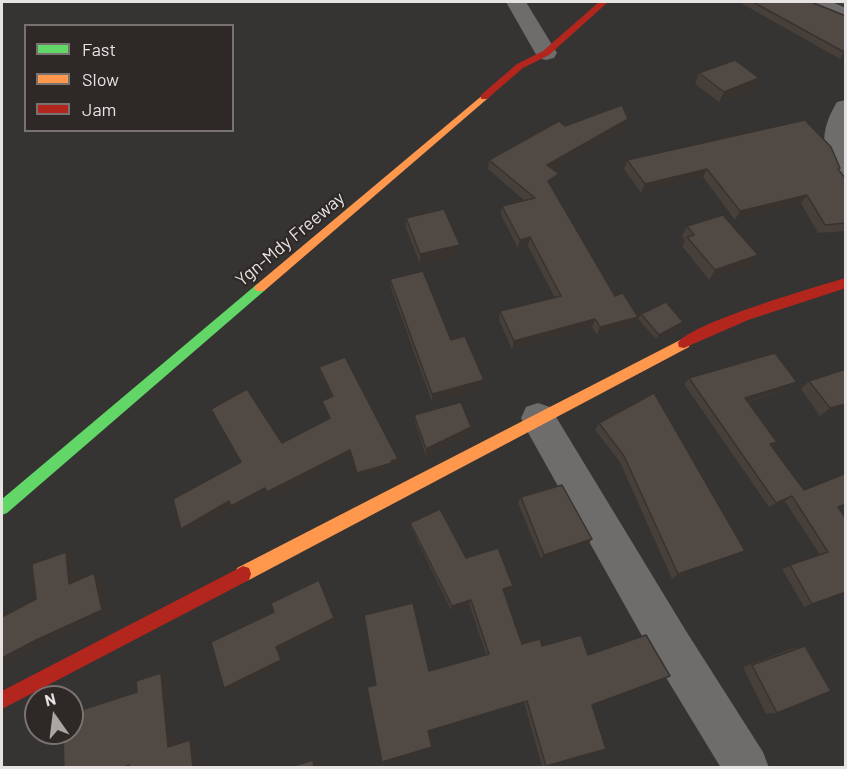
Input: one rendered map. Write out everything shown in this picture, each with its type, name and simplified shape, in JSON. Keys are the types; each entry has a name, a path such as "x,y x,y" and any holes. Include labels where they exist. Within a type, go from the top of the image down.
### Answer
{"main road":[{"name":"Ygn-Mdy Freeway","path":"2,508 520,66 546,53 604,2"},
{"path":"2,700 719,324 772,304 846,283"}],"street":[{"path":"516,2 546,53"},
{"path":"816,2 846,16"},
{"path":"846,108 835,131 834,151 846,172"},
{"path":"538,418 671,646 747,768"}],"building":[{"path":"753,2 811,2 846,16 846,51 844,52"},
{"path":"735,60 759,78 724,92 699,73"},
{"path":"622,105 628,119 547,165 559,174 548,181 615,296 623,293 638,317 600,327 595,319 514,341 500,311 561,296 530,237 520,240 502,206 535,198 489,160 559,121 565,126"},
{"path":"805,120 831,147 840,168 838,169 846,179 846,223 825,225 807,195 740,211 707,169 645,184 627,160"},
{"path":"444,209 460,245 420,254 406,218"},
{"path":"723,215 758,255 715,270 687,237 694,235 687,226"},
{"path":"423,271 451,340 465,336 484,380 432,394 390,279"},
{"path":"666,302 683,322 659,335 641,314"},
{"path":"775,353 797,382 745,398 777,442 770,444 804,490 844,474 846,476 846,504 838,507 846,519 846,592 812,604 790,565 828,552 792,496 776,503 689,378"},
{"path":"345,357 398,459 391,461 392,463 357,473 350,450 267,492 265,488 231,506 229,501 181,529 173,499 241,462 211,409 247,389 282,443 330,418 322,401 333,396 319,367"},
{"path":"846,369 846,404 830,408 809,381"},
{"path":"654,393 745,551 678,574 624,456 599,423"},
{"path":"461,402 471,427 426,449 414,415"},
{"path":"562,485 592,539 544,555 521,497"},
{"path":"440,509 466,558 498,548 513,586 503,589 522,644 540,639 542,646 581,635 588,655 646,635 670,676 592,705 606,749 546,766 527,701 428,731 432,747 382,762 367,687 376,685 364,615 413,603 429,671 489,654 471,600 452,606 410,523"},
{"path":"66,552 69,584 94,573 102,610 2,658 2,617 36,599 32,564"},
{"path":"319,580 334,618 276,647 281,660 224,688 211,642 274,612 271,603"},
{"path":"805,646 831,691 777,713 752,665"},
{"path":"161,673 168,747 190,740 193,768 129,768 129,765 122,768 64,768 63,745 84,745 84,709 137,692 136,681"},
{"path":"313,760 314,768 288,768"}],"traffic: fast":[{"path":"2,508 260,288"}],"traffic: slow":[{"path":"260,288 484,97"},
{"path":"243,574 684,343"}],"traffic: jam":[{"path":"484,97 520,66 546,53 604,2"},
{"path":"684,343 743,316 846,283"},
{"path":"2,700 243,574"}]}
